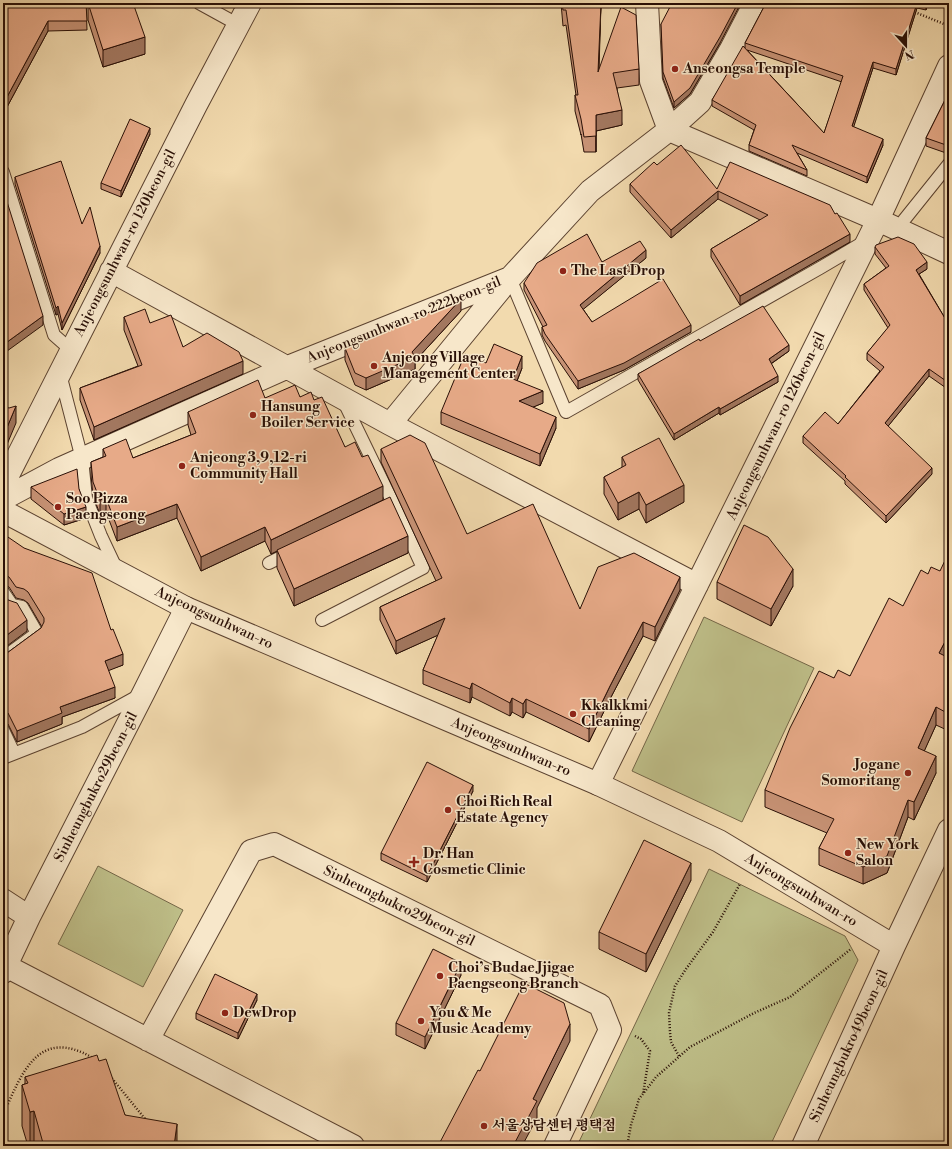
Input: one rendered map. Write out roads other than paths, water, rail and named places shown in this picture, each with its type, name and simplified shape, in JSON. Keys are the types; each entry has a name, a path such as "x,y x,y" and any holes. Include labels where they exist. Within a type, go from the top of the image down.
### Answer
{"street":[{"name":"Anjeongsunhwan-ro 120beon-gil","path":"3,485 196,105 250,3"},
{"path":"647,3 651,81 669,130 873,230 899,230 949,253"},
{"name":"Anjeongsunhwan-ro 222beon-gil","path":"4,511 59,469 288,367 510,278 590,191 669,130 700,102 731,48 754,3"},
{"name":"Anjeongsunhwan-ro 126beon-gil","path":"598,784 873,230 949,66"},
{"path":"111,271 390,424 696,585"},
{"path":"390,424 510,278"},
{"name":"Anjeongsunhwan-ro","path":"4,511 186,608 598,784 719,840 894,946"},
{"name":"Sinheungbukro29beon-gil","path":"186,608 29,917 5,969 148,1040 353,1146"},
{"path":"894,946 949,830"},
{"name":"Sinheungbukro29beon-gil","path":"148,1040 251,851 274,844 600,1005 610,1030 555,1146"},
{"path":"3,900 29,917"},
{"name":"Sinheungbukro49beon-gil","path":"803,1146 894,946"}],"lane":[{"path":"199,3 238,25"},
{"path":"899,230 904,220 949,164"},
{"path":"3,172 54,335 71,350"},
{"path":"510,278 566,412 813,272 873,230"},
{"path":"60,373 82,459 86,498 101,536 118,572"},
{"path":"322,620 423,568 390,505 342,397"},
{"path":"269,563 304,546"},
{"path":"3,592 12,605 22,607 37,633 3,658"},
{"path":"3,730 9,755 82,727 144,692"}],"place":[{"name":"Anseongsa Temple","path":"675,69"},
{"name":"The Last Drop","path":"563,271"},
{"name":"Anjeong Village Management Center","path":"374,366"},
{"name":"Hansung Boiler Service","path":"253,415"},
{"name":"Anjeong 3,9,12-ri Community Hall","path":"182,466"},
{"name":"Soo Pizza Paengseong","path":"58,507"},
{"name":"Kkalkkmi Cleaning","path":"573,714"},
{"name":"Jogane Somoritang","path":"908,773"},
{"name":"Choi Rich Real Estate Agency","path":"448,810"},
{"name":"New York Salon","path":"848,853"},
{"name":"Dr. Han Cosmetic Clinic","path":"414,862"},
{"name":"Choi’s Budae Jjigae Paengseong Branch","path":"440,976"},
{"name":"DewDrop","path":"225,1013"},
{"name":"You & Me Music Academy","path":"421,1021"},
{"name":"서울상담센터 평택점","path":"484,1126"}]}
